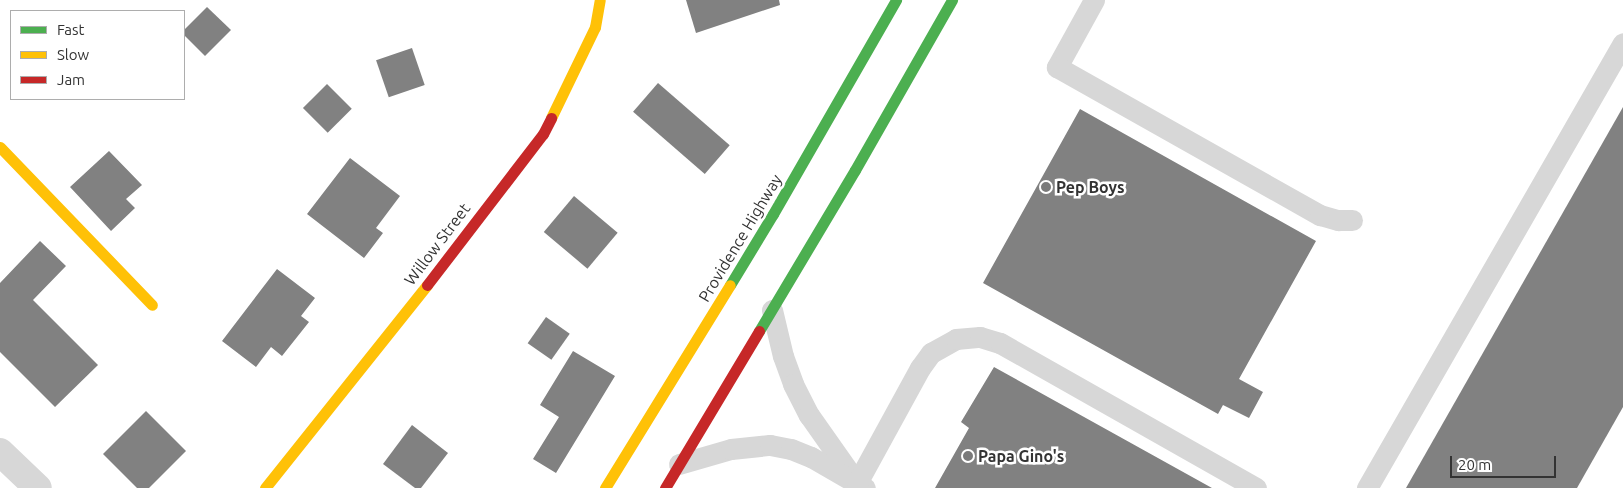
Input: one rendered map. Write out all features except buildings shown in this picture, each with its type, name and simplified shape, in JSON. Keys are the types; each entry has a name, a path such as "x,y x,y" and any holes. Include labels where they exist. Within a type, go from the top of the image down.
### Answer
{"main road":[{"name":"Willow Street","path":"265,488 398,323 543,134 596,27 600,0"},
{"name":"Providence Highway","path":"605,488 773,214 896,0"},
{"path":"665,488 772,310 952,0"},
{"path":"0,147 152,305"}],"street":[{"path":"0,452 38,488"}],"lane":[{"path":"1094,0 1057,67 1320,214 1338,220 1352,220"},
{"path":"1367,488 1615,71 1623,43"},
{"path":"772,310 782,356 793,384 809,415 861,485"},
{"path":"861,485 920,368 931,353 956,339 980,338 1000,343 1256,488"},
{"path":"679,464 731,449 770,445 791,449 811,457 861,485"}],"traffic: fast":[{"path":"730,285 896,0"},
{"path":"759,331 855,170 952,0"}],"traffic: slow":[{"path":"551,118 595,27 600,0"},
{"path":"0,147 152,305"},
{"path":"265,488 427,285"},
{"path":"605,488 730,285"}],"traffic: jam":[{"path":"427,285 543,134 551,118"},
{"path":"665,488 759,331"}],"place":[{"name":"Pep Boys","path":"1046,187"},
{"name":"Papa Gino's","path":"968,456"}]}
